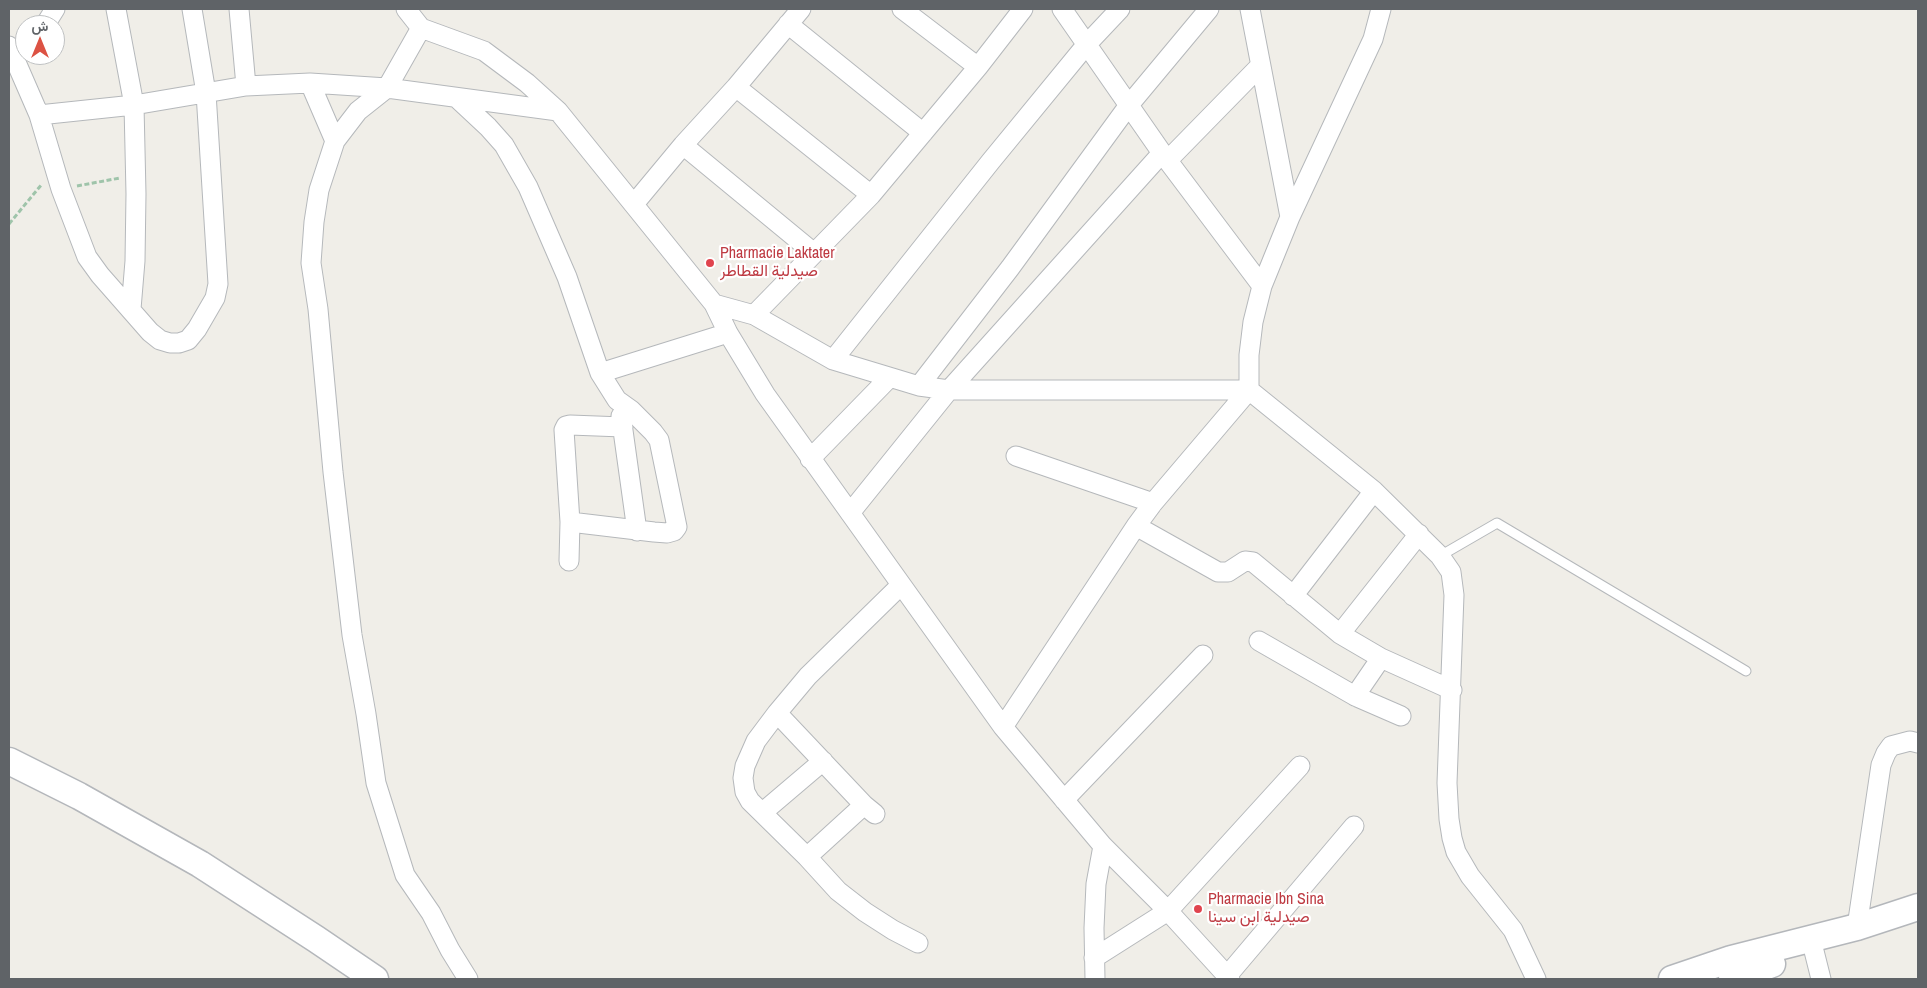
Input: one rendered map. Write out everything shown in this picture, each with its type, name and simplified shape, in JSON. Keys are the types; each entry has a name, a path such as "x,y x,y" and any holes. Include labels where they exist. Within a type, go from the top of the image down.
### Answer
{"main road":[{"path":"9,761 79,796 200,864 316,938 374,979"},
{"path":"1672,979 1731,959 1857,927 1918,906"},
{"path":"1732,979 1813,947 1857,927"}],"street":[{"path":"116,9 134,105 136,175 135,260 131,309"},
{"path":"9,46 39,115 61,189 87,257 100,275 150,332 160,340 179,343 188,340 197,329 215,298 218,284 206,93 192,9"},
{"path":"239,9 246,86"},
{"path":"406,9 421,28 484,51 527,82 558,111 714,304 728,333 765,394 1003,728 1103,846 1168,911 1228,978 1354,826"},
{"path":"634,204 801,9"},
{"path":"902,9 978,67"},
{"path":"754,315 871,195 978,67 1023,9"},
{"path":"1062,9 1165,156 1262,286"},
{"path":"833,360 991,161 1087,44 1120,9"},
{"path":"919,386 1015,260 1129,104 1210,9"},
{"path":"1250,9 1290,217"},
{"path":"1003,728 1136,526 1153,503 1249,390 1249,355 1252,330 1262,286 1290,217 1373,39 1381,9"},
{"path":"788,24 924,133"},
{"path":"421,28 387,88 358,111 335,141 319,190 311,263 318,309 324,393 351,626 376,783 405,875 431,913 450,950 468,979"},
{"path":"850,513 949,390 1165,156 1260,66"},
{"path":"39,115 134,105 246,86 310,83 387,88 558,111"},
{"path":"310,83 335,141"},
{"path":"736,87 871,195"},
{"path":"458,99 504,145 528,187 567,277 600,373 618,400 642,421 659,440 677,528 667,533 570,522"},
{"path":"683,145 814,253"},
{"path":"714,304 754,315 833,360 919,386 949,390 1249,390 1374,491 1440,556 1451,572 1454,595 1452,690 1447,783 1448,819 1456,852 1470,876 1513,930 1536,979"},
{"path":"600,373 728,333"},
{"path":"810,459 889,378"},
{"path":"618,400 637,531"},
{"path":"569,560 570,522 564,430 566,426 570,425 623,428"},
{"path":"1016,456 1153,503"},
{"path":"1293,596 1374,491"},
{"path":"1136,526 1218,572 1228,572 1241,563 1249,561 1257,565 1340,634 1380,658 1452,690"},
{"path":"1340,634 1419,534"},
{"path":"901,585 808,676 777,713 756,741 745,766 743,778 745,792 750,801 763,812 838,891 872,916 918,943"},
{"path":"1259,641 1355,696 1401,716"},
{"path":"1064,800 1203,655"},
{"path":"1355,696 1380,658"},
{"path":"777,713 869,810 807,857"},
{"path":"1857,927 1882,765 1886,753 1891,746 1905,742 1918,743"},
{"path":"763,812 823,761"},
{"path":"1094,958 1168,911 1300,766"},
{"path":"1095,979 1094,928 1096,884 1103,846"},
{"path":"1813,947 1821,979"}],"lane":[{"path":"1440,556 1497,523 1746,671"}],"path":[{"path":"9,224 55,168"},
{"path":"61,189 136,175"}],"place":[{"name":"Pharmacie Laktater صيدلية القطاطر","path":"710,263"},
{"name":"Pharmacie Ibn Sina صيدلية ابن سينا","path":"1198,909"}]}
